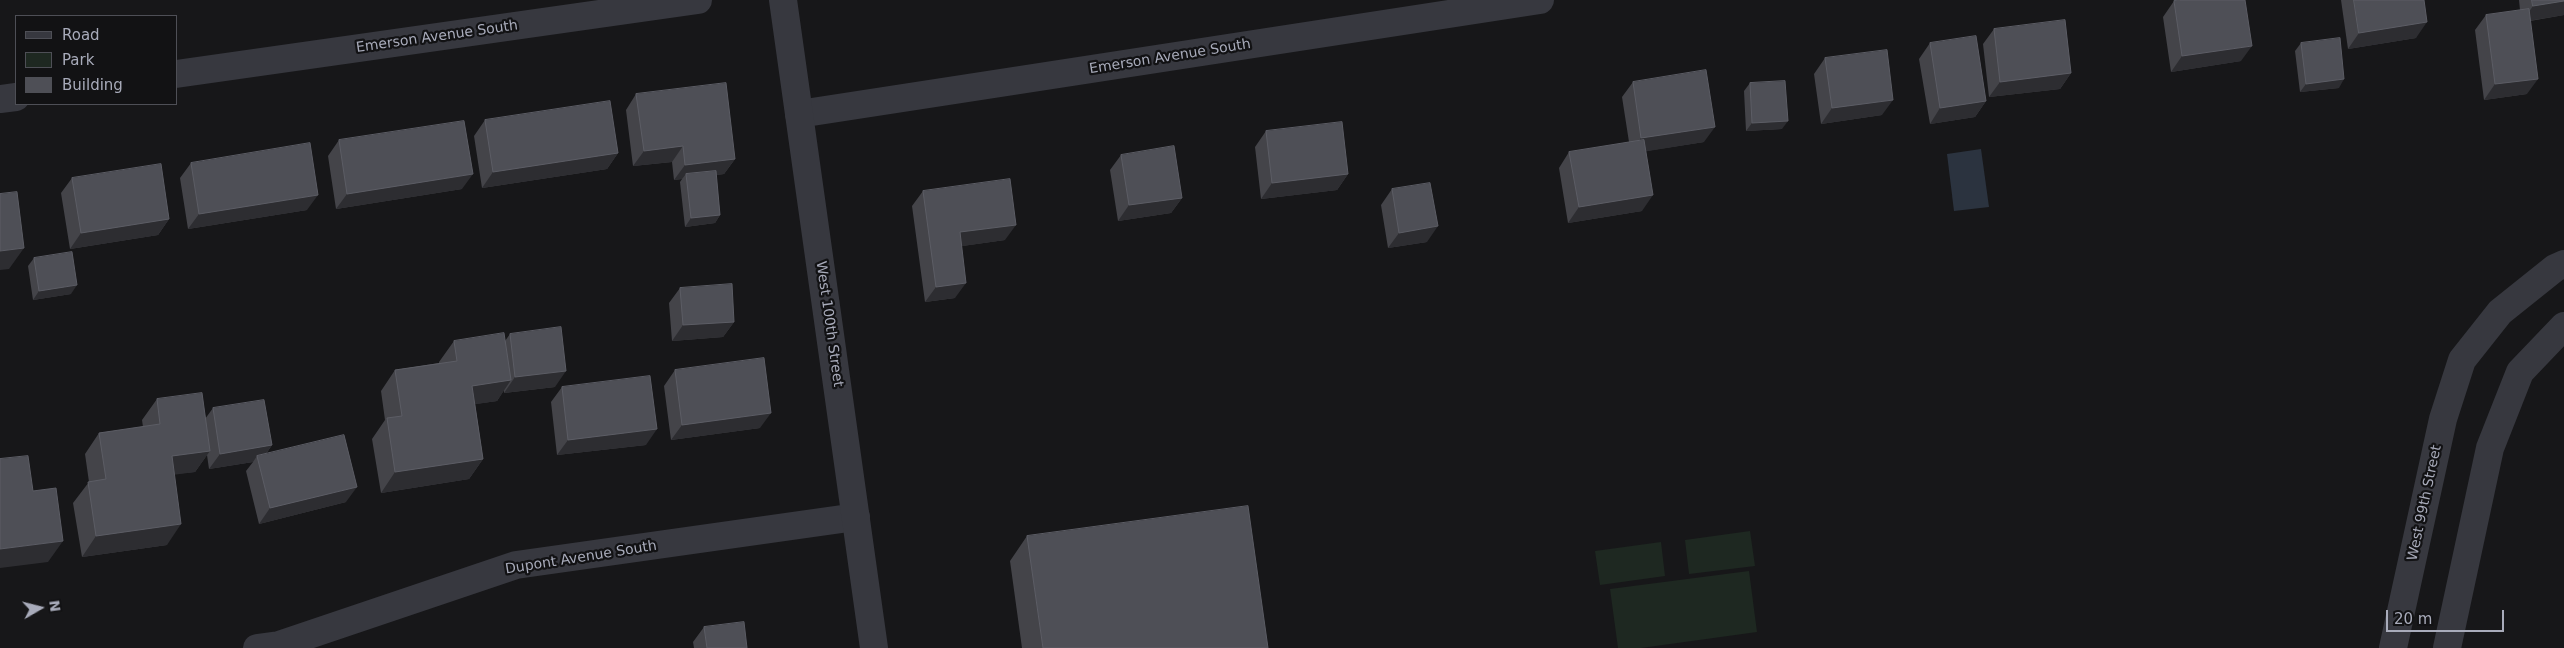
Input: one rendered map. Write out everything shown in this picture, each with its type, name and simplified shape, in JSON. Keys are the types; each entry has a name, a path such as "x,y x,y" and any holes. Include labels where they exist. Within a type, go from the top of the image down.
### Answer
{"street":[{"name":"Emerson Avenue South","path":"178,74 698,0"},
{"name":"West 100th Street","path":"783,0 874,648"},
{"name":"Emerson Avenue South","path":"799,114 1540,0"},
{"path":"0,99 15,97"},
{"name":"West 99th Street","path":"2393,648 2443,419 2462,360 2500,312 2555,268 2564,264"},
{"path":"2447,648 2490,448 2520,372 2564,326"},
{"name":"Dupont Avenue South","path":"257,648 279,645 516,565 856,517"}],"green space":[{"path":"1750,531 1755,566 1689,574 1685,540"},
{"path":"1661,542 1665,576 1600,585 1595,551"},
{"path":"1749,571 1757,632 1641,648 1618,648 1610,589"}],"water":[{"path":"1981,149 1989,207 1954,211 1947,154"}],"building":[{"path":"2245,0 2252,46 2182,56 2174,1"},
{"path":"2354,0 2424,0 2427,22 2359,33"},
{"path":"2532,0 2564,0 2564,1 2533,6"},
{"path":"2529,9 2538,79 2495,84 2486,15"},
{"path":"2065,20 2071,73 2000,82 1994,29"},
{"path":"1976,36 1986,101 1940,108 1930,43"},
{"path":"2340,38 2344,79 2306,84 2301,43"},
{"path":"1887,50 1893,100 1832,108 1825,58"},
{"path":"1706,70 1715,127 1641,138 1633,82"},
{"path":"1785,81 1788,121 1752,123 1750,83"},
{"path":"726,83 735,159 685,165 683,146 644,151 636,94"},
{"path":"610,101 618,153 493,172 485,120"},
{"path":"464,121 473,174 347,194 339,140"},
{"path":"1342,122 1348,174 1272,183 1266,131"},
{"path":"1644,140 1653,195 1579,207 1569,152"},
{"path":"310,143 318,195 199,214 191,163"},
{"path":"1174,146 1182,198 1129,205 1121,155"},
{"path":"161,164 169,219 81,233 72,178"},
{"path":"716,171 720,215 691,218 686,174"},
{"path":"1010,179 1016,225 960,232 966,283 936,287 923,191"},
{"path":"1430,183 1438,226 1399,233 1392,189"},
{"path":"17,192 24,248 0,251 0,194"},
{"path":"72,252 77,285 39,291 34,258"},
{"path":"732,284 734,322 683,325 680,288"},
{"path":"561,327 566,371 515,377 510,334"},
{"path":"504,333 511,380 472,386 483,459 395,472 387,418 402,416 395,370 457,361 454,341"},
{"path":"764,358 771,413 682,425 675,370"},
{"path":"650,376 657,429 568,440 562,387"},
{"path":"202,393 210,451 172,456 181,524 96,536 88,482 106,479 99,433 160,424 157,399"},
{"path":"264,400 272,445 220,454 213,408"},
{"path":"344,435 357,487 270,508 257,456"},
{"path":"28,456 33,491 56,488 63,541 0,549 0,459"},
{"path":"1248,506 1268,648 1043,648 1027,536"},
{"path":"744,622 747,648 707,648 704,627"}]}
